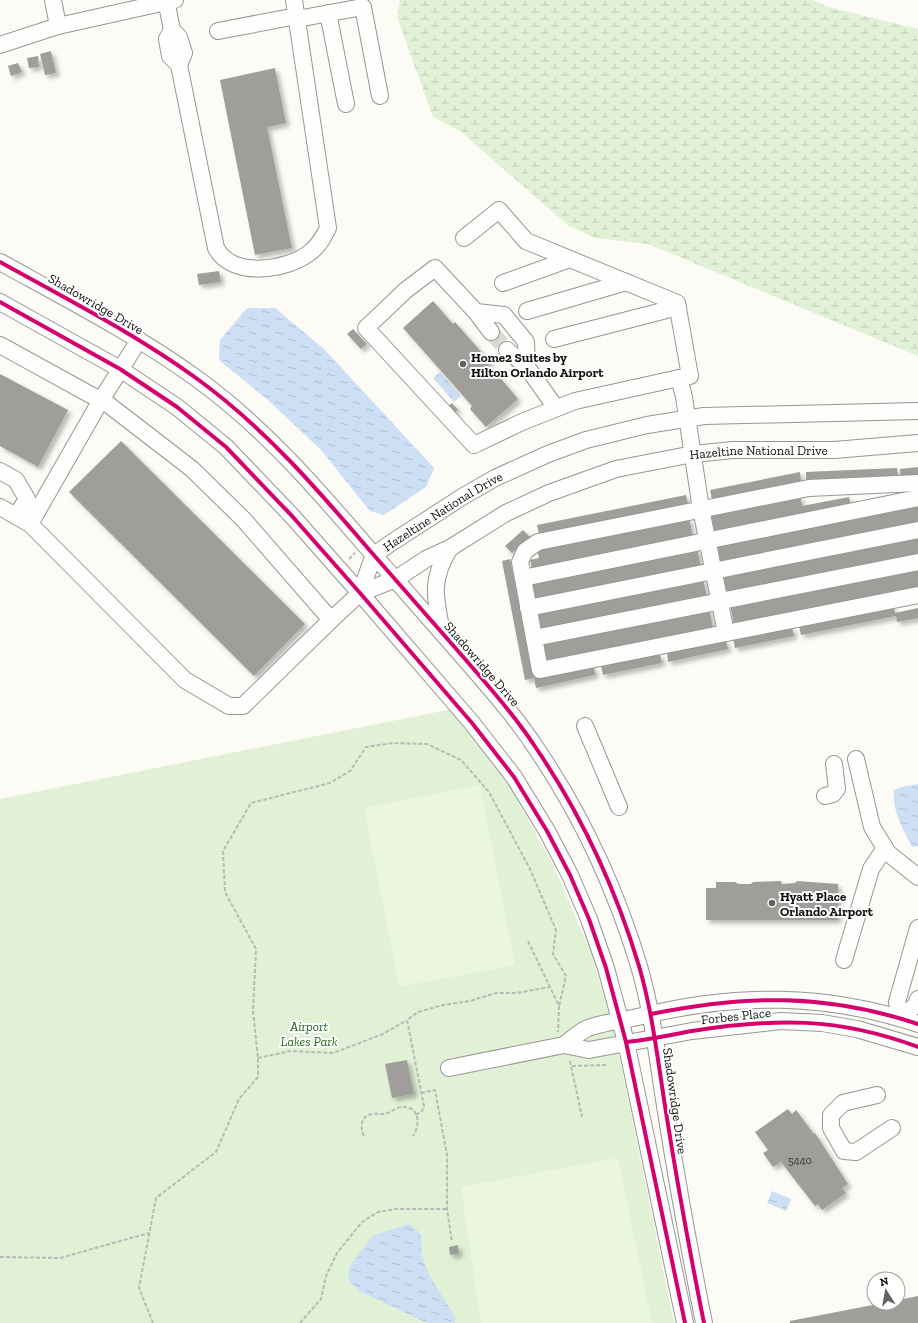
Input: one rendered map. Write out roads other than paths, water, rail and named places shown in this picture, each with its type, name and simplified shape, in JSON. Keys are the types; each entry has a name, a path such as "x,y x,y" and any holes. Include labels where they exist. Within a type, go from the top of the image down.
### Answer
{"street":[{"path":"53,0 58,26"},
{"path":"0,45 58,26 169,1 172,30 167,39 170,56 179,65 218,253 228,262 248,270 276,266 307,255 320,244 328,228 294,0"},
{"path":"218,32 363,7 380,96"},
{"path":"328,13 346,104"},
{"path":"464,238 499,210 526,241 677,303 690,376 575,401 474,445 366,328 406,290 435,268 476,312 491,332"},
{"path":"503,283 570,260"},
{"name":"Shadowridge Drive","path":"0,262 139,340 198,379 249,421 298,469 396,580 510,712 536,748 556,779 588,839 616,902 639,967 656,1039 680,1203 704,1323"},
{"path":"527,311 626,282"},
{"path":"0,302 120,370 177,407 226,447 282,504 360,593 487,741 514,776 536,811 559,853 589,919 606,968 626,1042 685,1323"},
{"path":"554,339 678,307"},
{"path":"476,312 504,316 526,342 527,367"},
{"path":"30,524 101,400 139,340"},
{"path":"0,345 101,400 125,416 192,469 244,520 331,620"},
{"path":"507,350 527,367 556,408"},
{"path":"679,378 687,418 701,509 726,634"},
{"name":"Hazeltine National Drive","path":"360,593 374,555 477,488 530,462 566,447 606,435 687,418 736,414 918,411"},
{"name":"Hazeltine National Drive","path":"360,593 396,580 426,559 450,548 506,513 549,493 616,469 693,454 753,450 834,450 918,443"},
{"path":"0,471 16,480 26,498 16,516"},
{"path":"918,483 809,488 701,509 538,542 530,546 521,556 520,562 540,670 918,595"},
{"path":"523,578 918,498"},
{"path":"0,507 30,524 185,680 229,706 243,706 360,593"},
{"path":"528,608 918,530"},
{"path":"443,634 436,587 438,570 450,548"},
{"path":"534,638 918,562"},
{"path":"585,726 619,807"},
{"path":"856,759 872,827 888,852 918,877"},
{"path":"825,796 833,794 837,789 834,764"},
{"path":"844,960 871,869 885,848"},
{"path":"918,928 897,1002 900,1018 916,1005 918,999"},
{"name":"Forbes Place","path":"564,1045 586,1029 651,1014 704,1004 763,999 842,1005 900,1018 918,1024"},
{"name":"Forbes Place","path":"564,1045 589,1050 626,1042 656,1039 692,1031 746,1024 805,1021 857,1029 918,1047"},
{"path":"450,1068 564,1045"},
{"path":"876,1095 843,1103 831,1115 831,1128 844,1151 856,1152 892,1128"}],"water":[{"path":"247,308 275,308 324,349 434,468 426,487 384,515 370,511 321,450 269,401 219,360 220,340"},
{"path":"440,372 461,396 454,402 433,378"},
{"path":"918,784 918,846 912,847 896,813 894,790 901,787"},
{"path":"772,1191 791,1199 786,1211 767,1203"},
{"path":"409,1224 421,1236 421,1248 426,1267 433,1282 455,1317 455,1323 427,1323 359,1291 350,1282 348,1274 351,1264 374,1235"}],"tunnel":[{"path":"491,332 507,350"}],"place":[{"name":"Home2 Suites by Hilton Orlando Airport","path":"463,364"},
{"name":"Hyatt Place Orlando Airport","path":"772,903"}],"park label":[{"name":"Airport Lakes Park","path":"309,1034"}]}
